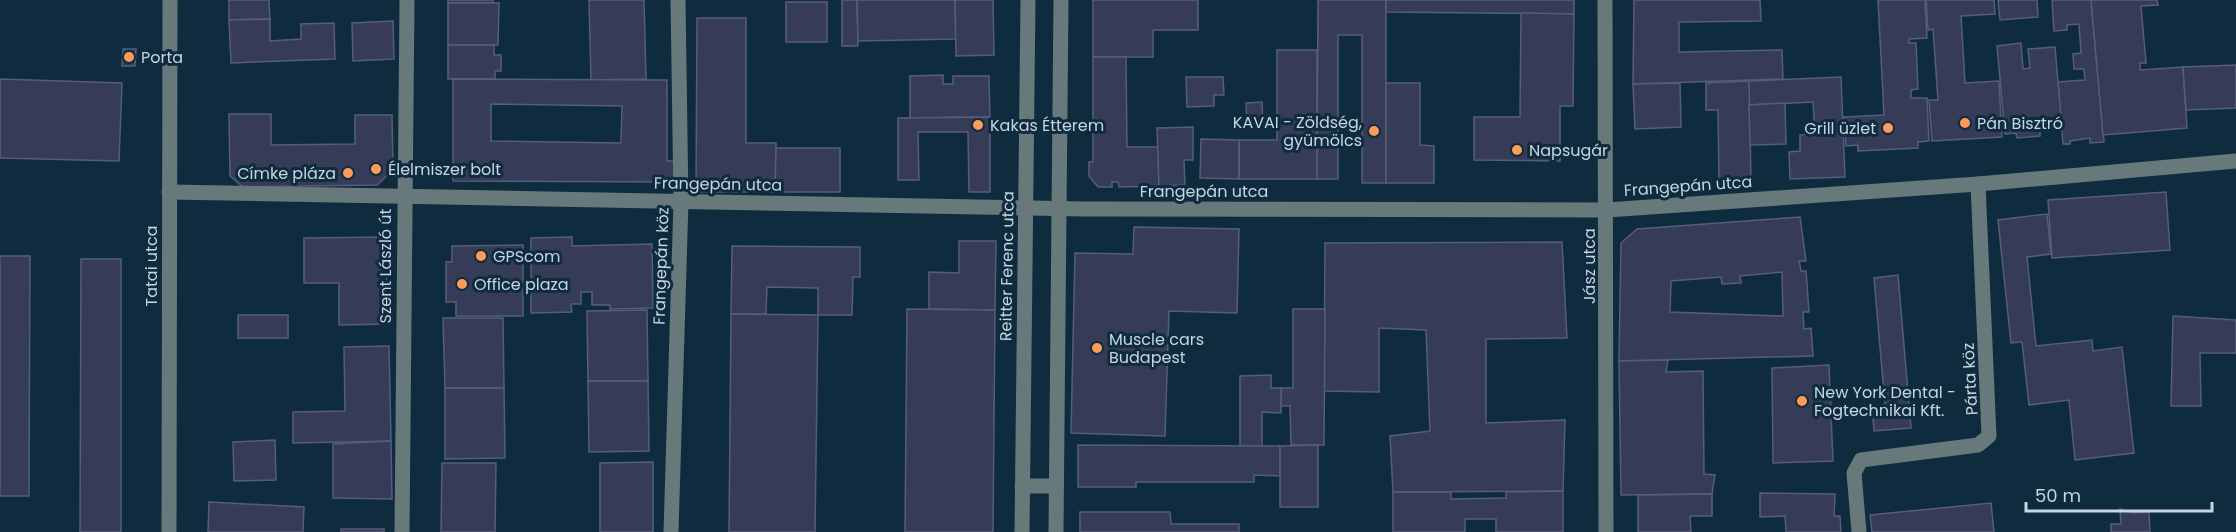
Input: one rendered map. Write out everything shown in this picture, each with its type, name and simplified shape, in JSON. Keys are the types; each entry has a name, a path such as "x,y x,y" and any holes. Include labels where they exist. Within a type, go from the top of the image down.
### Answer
{"street":[{"name":"Tatai utca","path":"168,532 170,0"},
{"name":"Szent László út","path":"402,532 406,0"},
{"name":"Frangepán köz","path":"671,532 681,201 678,0"},
{"name":"Reitter Ferenc utca","path":"1022,532 1028,0"},
{"path":"1056,532 1061,0"},
{"name":"Jász utca","path":"1605,0 1606,532"},
{"name":"Frangepán utca","path":"169,192 1058,209 1607,210 1978,184 2236,161"},
{"name":"Párta köz","path":"1859,532 1854,473 1861,460 1978,446 1989,435 1978,184"},
{"path":"1022,486 1056,486"}],"building":[{"path":"229,0 269,0 270,19 229,20"},
{"path":"448,0 493,0 493,3 448,3"},
{"path":"589,0 644,0 646,79 591,80"},
{"path":"842,0 857,0 858,46 842,46"},
{"path":"857,0 955,0 956,39 858,41"},
{"path":"955,0 993,0 994,55 956,56"},
{"path":"1093,0 1198,0 1198,30 1153,30 1153,57 1093,57"},
{"name":"KAVAI - Zöldség, gyümölcs","path":"1318,0 1386,0 1386,183 1362,183 1362,35 1338,35 1338,179 1317,179"},
{"path":"1386,0 1574,0 1574,14 1386,12"},
{"path":"1634,0 1760,0 1761,21 1679,22 1679,52 1782,50 1783,79 1633,84"},
{"path":"1878,0 1925,0 1927,38 1909,39 1909,43 1916,43 1918,89 1911,90 1911,98 1927,98 1929,141 1918,142 1918,148 1858,151 1858,145 1846,146 1844,117 1884,115"},
{"path":"1926,0 1994,0 1995,14 1961,16 1965,83 1999,81 2002,137 1932,141 1929,100 1938,100 1933,29 1928,30"},
{"path":"1998,0 2037,0 2038,17 2000,20"},
{"path":"2052,0 2091,0 2104,142 2090,143 2090,138 2063,144 2058,82 2085,80 2084,69 2074,69 2073,54 2081,53 2079,24 2067,25 2067,30 2054,31"},
{"path":"2091,0 2157,0 2158,5 2141,6 2146,63 2140,63 2140,70 2183,67 2187,128 2103,135"},
{"path":"786,2 827,2 827,42 786,42"},
{"path":"448,3 499,3 498,45 448,45"},
{"path":"1521,13 1574,14 1573,106 1560,106 1560,161 1474,160 1474,117 1520,117"},
{"path":"697,18 746,18 746,143 776,143 775,192 696,192"},
{"path":"270,19 270,41 301,39 301,24 334,23 335,59 231,63 229,20"},
{"path":"393,21 394,59 353,61 352,23"},
{"path":"2021,43 2023,69 2030,68 2028,49 2055,47 2062,129 2040,130 2040,136 2017,138 2016,133 2005,134 1997,46"},
{"path":"448,45 494,45 494,55 501,55 501,71 495,71 495,79 448,79"},
{"name":"Porta","path":"123,49 136,49 135,66 122,66"},
{"path":"1277,50 1317,50 1317,179 1239,179 1239,140 1277,140"},
{"path":"1093,57 1126,57 1127,147 1158,147 1159,186 1119,187 1118,182 1112,182 1112,187 1098,187 1089,176 1089,162 1093,162"},
{"path":"2236,65 2236,108 2186,110 2183,67"},
{"path":"943,75 943,84 953,84 953,76 989,76 990,117 910,118 910,76"},
{"path":"1186,77 1223,77 1224,95 1214,95 1214,106 1187,107"},
{"path":"1841,77 1845,177 1790,179 1789,152 1800,151 1800,135 1815,134 1813,102 1749,105 1749,81"},
{"path":"0,79 122,83 119,161 0,158"},
{"path":"453,79 667,80 667,161 676,161 675,182 453,181","holes":["491,104 622,106 621,143 491,141"]},
{"path":"1749,81 1751,179 1719,180 1718,110 1706,110 1706,83"},
{"path":"1386,83 1420,83 1420,145 1434,146 1434,183 1386,183"},
{"path":"1680,83 1681,127 1635,129 1633,84"},
{"path":"1262,102 1263,123 1247,124 1246,103"},
{"path":"1785,103 1786,144 1750,145 1749,105"},
{"path":"229,114 271,114 271,145 355,144 355,115 392,115 393,170 377,185 243,187 230,176"},
{"path":"990,117 990,192 969,192 968,132 918,132 919,180 898,180 898,118"},
{"path":"1193,127 1193,160 1184,160 1185,185 1159,186 1157,128"},
{"path":"1201,139 1239,140 1239,179 1200,178"},
{"path":"776,148 840,148 840,192 775,192"},
{"path":"2166,192 2170,250 2052,258 2048,200"},
{"path":"2047,214 2051,254 2027,257 2036,346 2092,340 2093,351 2122,347 2134,453 2075,460 2069,400 2029,405 2022,342 2011,343 1998,220"},
{"path":"1800,217 1806,261 1799,261 1801,271 1806,271 1809,312 1803,312 1804,329 1811,328 1813,356 1619,361 1621,243 1637,229","holes":["1782,272 1783,316 1670,312 1671,281 1721,277 1722,284 1741,283 1740,276"]},
{"path":"1134,227 1239,229 1237,313 1169,311 1165,436 1071,433 1075,253 1133,254"},
{"path":"386,237 387,324 339,325 339,283 304,283 304,238"},
{"path":"572,237 572,246 652,244 653,308 610,309 610,305 592,305 592,292 581,292 581,304 571,304 572,312 531,313 531,238"},
{"path":"959,241 996,241 995,310 929,309 929,272 959,273"},
{"path":"1562,242 1567,338 1486,339 1486,423 1565,420 1563,491 1393,492 1390,436 1430,431 1426,330 1379,328 1379,392 1324,391 1325,243"},
{"path":"523,245 523,316 456,316 456,302 446,302 446,262 452,262 452,246"},
{"path":"732,246 860,247 860,277 853,277 852,315 818,315 818,288 767,287 766,314 731,314"},
{"path":"0,256 30,256 29,496 0,496"},
{"path":"81,259 121,259 121,532 80,532"},
{"path":"1898,275 1911,428 1874,431 1872,406 1885,405 1874,278"},
{"path":"907,309 995,310 993,532 905,532"},
{"path":"1293,309 1325,309 1324,445 1291,445 1290,406 1281,406 1281,388 1293,388"},
{"path":"647,310 648,381 588,381 587,311"},
{"path":"731,314 818,315 815,532 729,532"},
{"path":"238,315 288,315 288,338 238,338"},
{"path":"2173,316 2236,320 2236,353 2200,353 2201,406 2171,406"},
{"path":"443,318 503,318 504,388 445,388"},
{"path":"389,346 391,441 293,443 293,412 345,411 344,347"},
{"path":"1668,360 1666,372 1703,371 1704,474 1715,475 1712,494 1621,495 1619,361"},
{"name":"New York Dental - Fogtechnikai Kft.","path":"1829,365 1833,461 1773,463 1772,368"},
{"path":"1271,375 1271,388 1281,388 1281,413 1262,412 1262,446 1240,446 1240,376"},
{"path":"588,381 648,381 649,451 589,452"},
{"path":"445,388 504,388 505,458 445,459"},
{"path":"275,440 276,480 234,481 233,442"},
{"path":"391,441 392,499 333,498 333,444"},
{"path":"1078,445 1280,446 1280,476 1254,475 1254,482 1136,482 1136,487 1078,487"},
{"path":"1318,445 1318,507 1280,507 1280,446"},
{"path":"653,462 653,532 600,532 600,463"},
{"path":"442,463 496,463 495,532 441,532"},
{"path":"1563,491 1563,532 1496,532 1496,519 1465,519 1465,532 1393,532 1393,492 1451,492 1451,499 1506,498 1506,492"},
{"path":"1760,493 1835,494 1834,516 1840,516 1841,532 1786,532 1785,516 1760,517"},
{"path":"1712,494 1712,516 1690,516 1691,532 1638,532 1638,495"},
{"path":"209,502 304,507 303,532 208,532"},
{"path":"1991,503 1994,532 1872,532 1870,515"},
{"path":"2120,509 2133,513 2149,512 2150,532 2111,532 2111,524 2121,524"},
{"path":"1080,512 1170,512 1171,524 1239,524 1239,532 1080,532"},
{"path":"341,529 384,529 384,532 341,532"}],"place":[{"name":"Porta","path":"129,57"},
{"name":"Pán Bisztró","path":"1965,123"},
{"name":"Kakas Étterem","path":"978,125"},
{"name":"Grill üzlet","path":"1888,128"},
{"name":"KAVAI - Zöldség, gyümölcs","path":"1374,131"},
{"name":"Napsugár","path":"1517,150"},
{"name":"Élelmiszer bolt","path":"376,169"},
{"name":"Címke pláza","path":"348,173"},
{"name":"GPScom","path":"481,256"},
{"name":"Office plaza","path":"462,284"},
{"name":"Muscle cars Budapest","path":"1097,348"},
{"name":"New York Dental - Fogtechnikai Kft.","path":"1802,401"}]}
